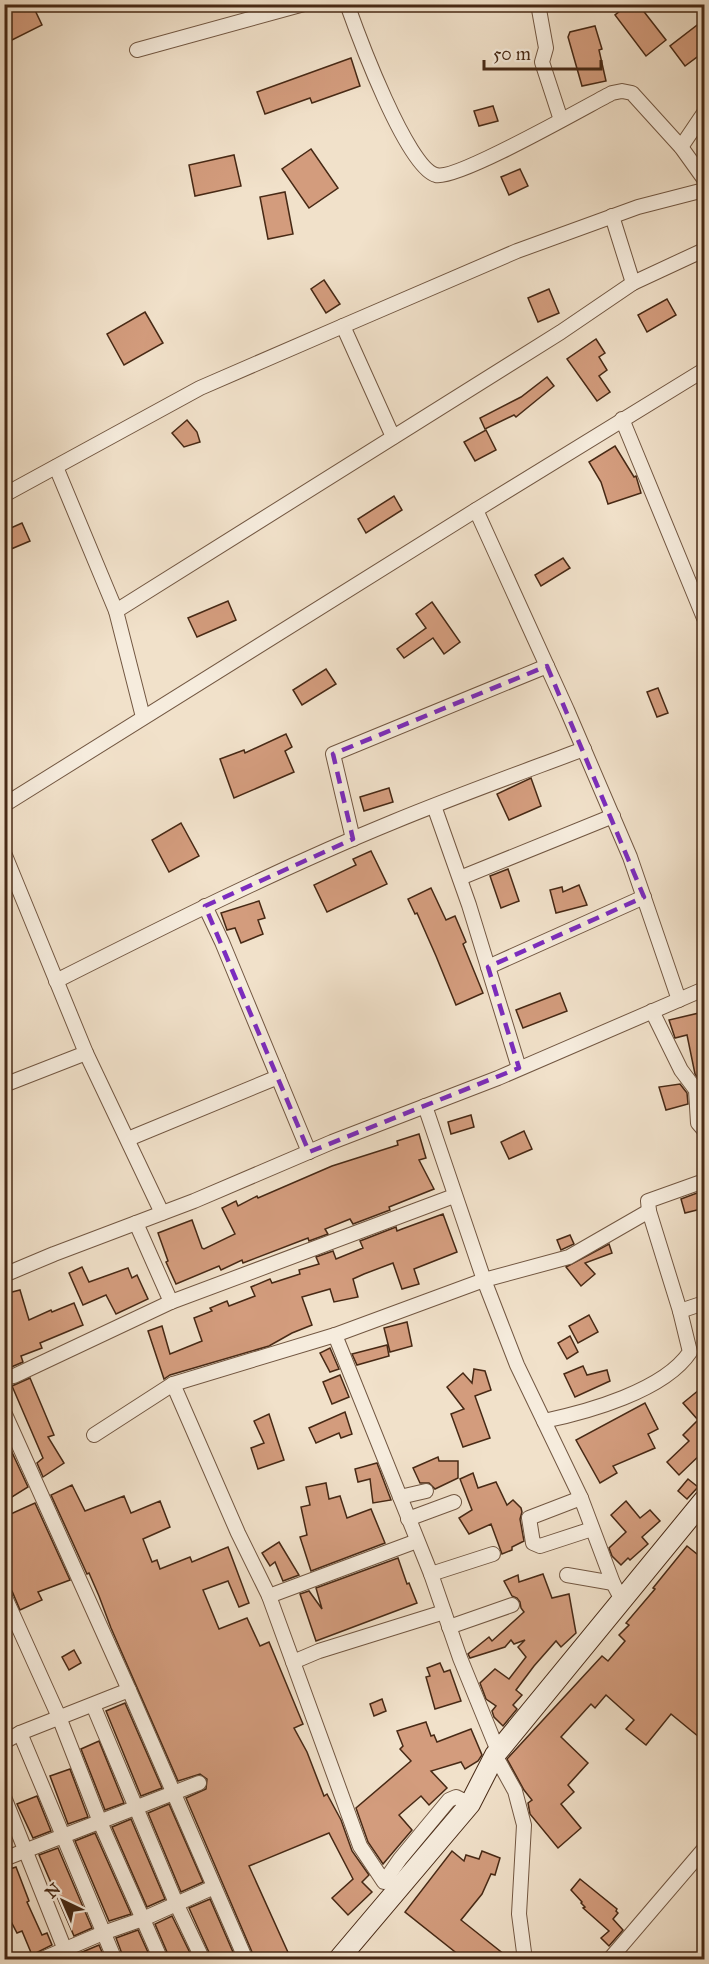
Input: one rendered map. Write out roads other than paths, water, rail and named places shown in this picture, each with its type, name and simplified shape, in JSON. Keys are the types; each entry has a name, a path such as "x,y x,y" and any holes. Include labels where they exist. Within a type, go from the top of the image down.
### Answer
{"street":[{"path":"136,50 304,4"},
{"path":"347,4 396,125 415,156 429,173 439,177 475,165 612,93 622,91 632,93 681,147 705,179"},
{"path":"538,4 546,48 542,62 561,120"},
{"path":"681,147 705,113"},
{"path":"4,495 200,388 517,251 638,207 705,190"},
{"path":"612,216 633,283"},
{"path":"116,611 561,332 633,283 705,250"},
{"path":"343,326 393,437"},
{"path":"4,805 622,419 705,370"},
{"path":"622,419 705,618"},
{"path":"56,467 116,611 143,717"},
{"path":"476,510 584,748 630,857 679,1000"},
{"path":"353,839 333,754 547,666"},
{"path":"57,981 205,906 353,839 584,748"},
{"path":"434,806 460,878 519,1068"},
{"path":"460,878 613,816"},
{"path":"4,852 86,1053 162,1213"},
{"path":"488,967 644,897"},
{"path":"205,906 309,1152"},
{"path":"4,1275 519,1068 705,989"},
{"path":"652,1011 681,1070 696,1090 698,1123 705,1130"},
{"path":"4,1085 86,1053"},
{"path":"128,1139 278,1077"},
{"path":"425,1106 454,1196 517,1365 581,1498 617,1592"},
{"path":"544,1421 580,1413 615,1401 672,1371 690,1352 681,1311 648,1211 648,1202 705,1181"},
{"path":"4,1378 14,1376 171,1302 454,1196"},
{"path":"94,1435 173,1384 335,1335 484,1280 569,1257 648,1211"},
{"path":"136,1223 171,1302"},
{"path":"681,1311 705,1304"},
{"path":"335,1335 431,1574 496,1753 515,1791 524,1825 519,1914 525,1959"},
{"path":"173,1384 238,1533 269,1596 360,1846 384,1882 449,1800 456,1797 470,1804"},
{"path":"4,1412 129,1690 246,1959"},
{"path":"400,1497 426,1491"},
{"path":"581,1498 529,1518 533,1543 540,1546 592,1529"},
{"path":"338,1959 470,1804 496,1753 617,1592 705,1500"},
{"path":"408,1519 454,1502"},
{"path":"269,1596 417,1540"},
{"path":"431,1574 492,1554"},
{"path":"567,1575 617,1592"},
{"path":"4,1595 59,1717 100,1822 161,1959"},
{"path":"449,1627 512,1605"},
{"path":"293,1662 319,1651 444,1612"},
{"path":"4,1742 20,1733 129,1690"},
{"path":"93,1705 176,1903 203,1959"},
{"path":"20,1733 65,1836 103,1933 116,1959"},
{"path":"4,1859 199,1783"},
{"path":"4,1797 67,1955"},
{"path":"609,1959 705,1849"},
{"path":"40,1959 67,1955 103,1933 143,1919 214,1887"}]}
